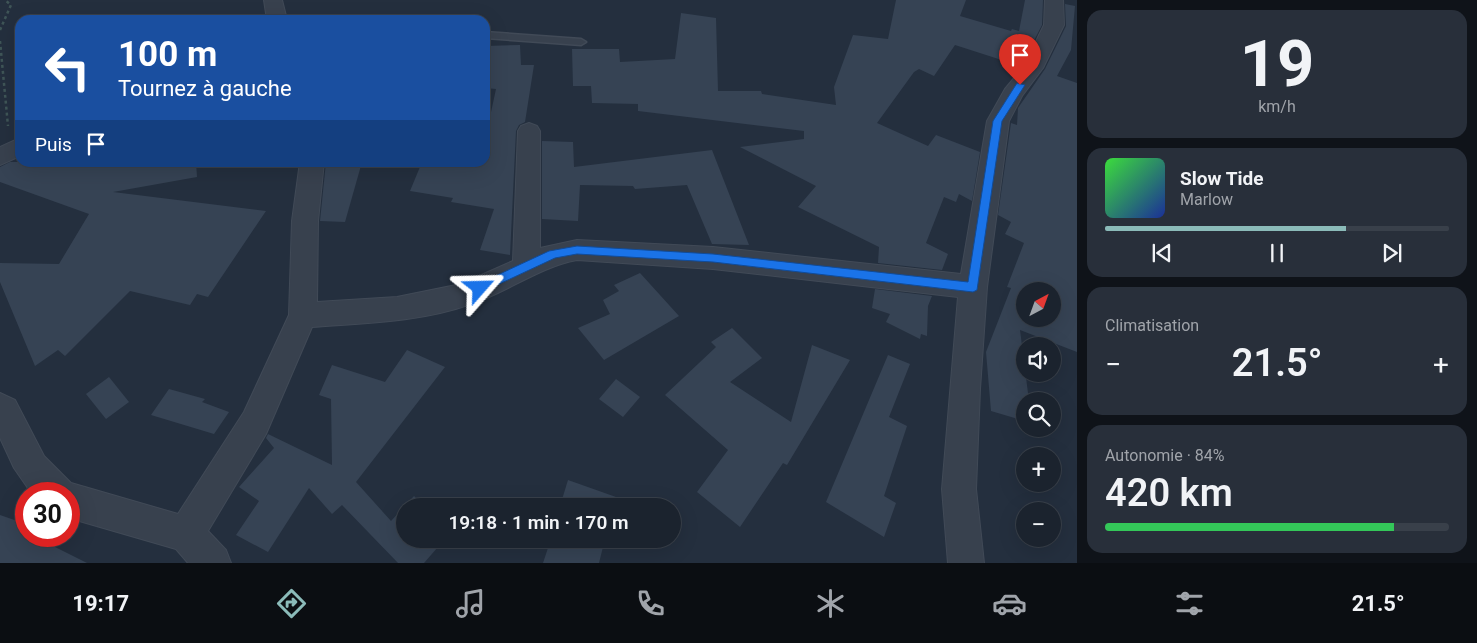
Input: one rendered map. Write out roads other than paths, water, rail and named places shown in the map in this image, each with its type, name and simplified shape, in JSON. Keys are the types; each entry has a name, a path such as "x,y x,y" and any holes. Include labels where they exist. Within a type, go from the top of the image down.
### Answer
{"street":[{"path":"274,0 276,15"},
{"path":"966,563 959,489 973,287 998,121 1013,94 1033,68 1054,25 1054,0"},
{"path":"526,267 529,131"},
{"path":"186,534 255,423 303,315 305,221 311,167"},
{"path":"303,315 397,309 465,295 553,254 577,250 713,258 973,287"},
{"path":"0,408 4,411 30,464 44,482"},
{"path":"80,505 186,534 213,563"}],"lane":[{"path":"490,35 581,42"}]}
